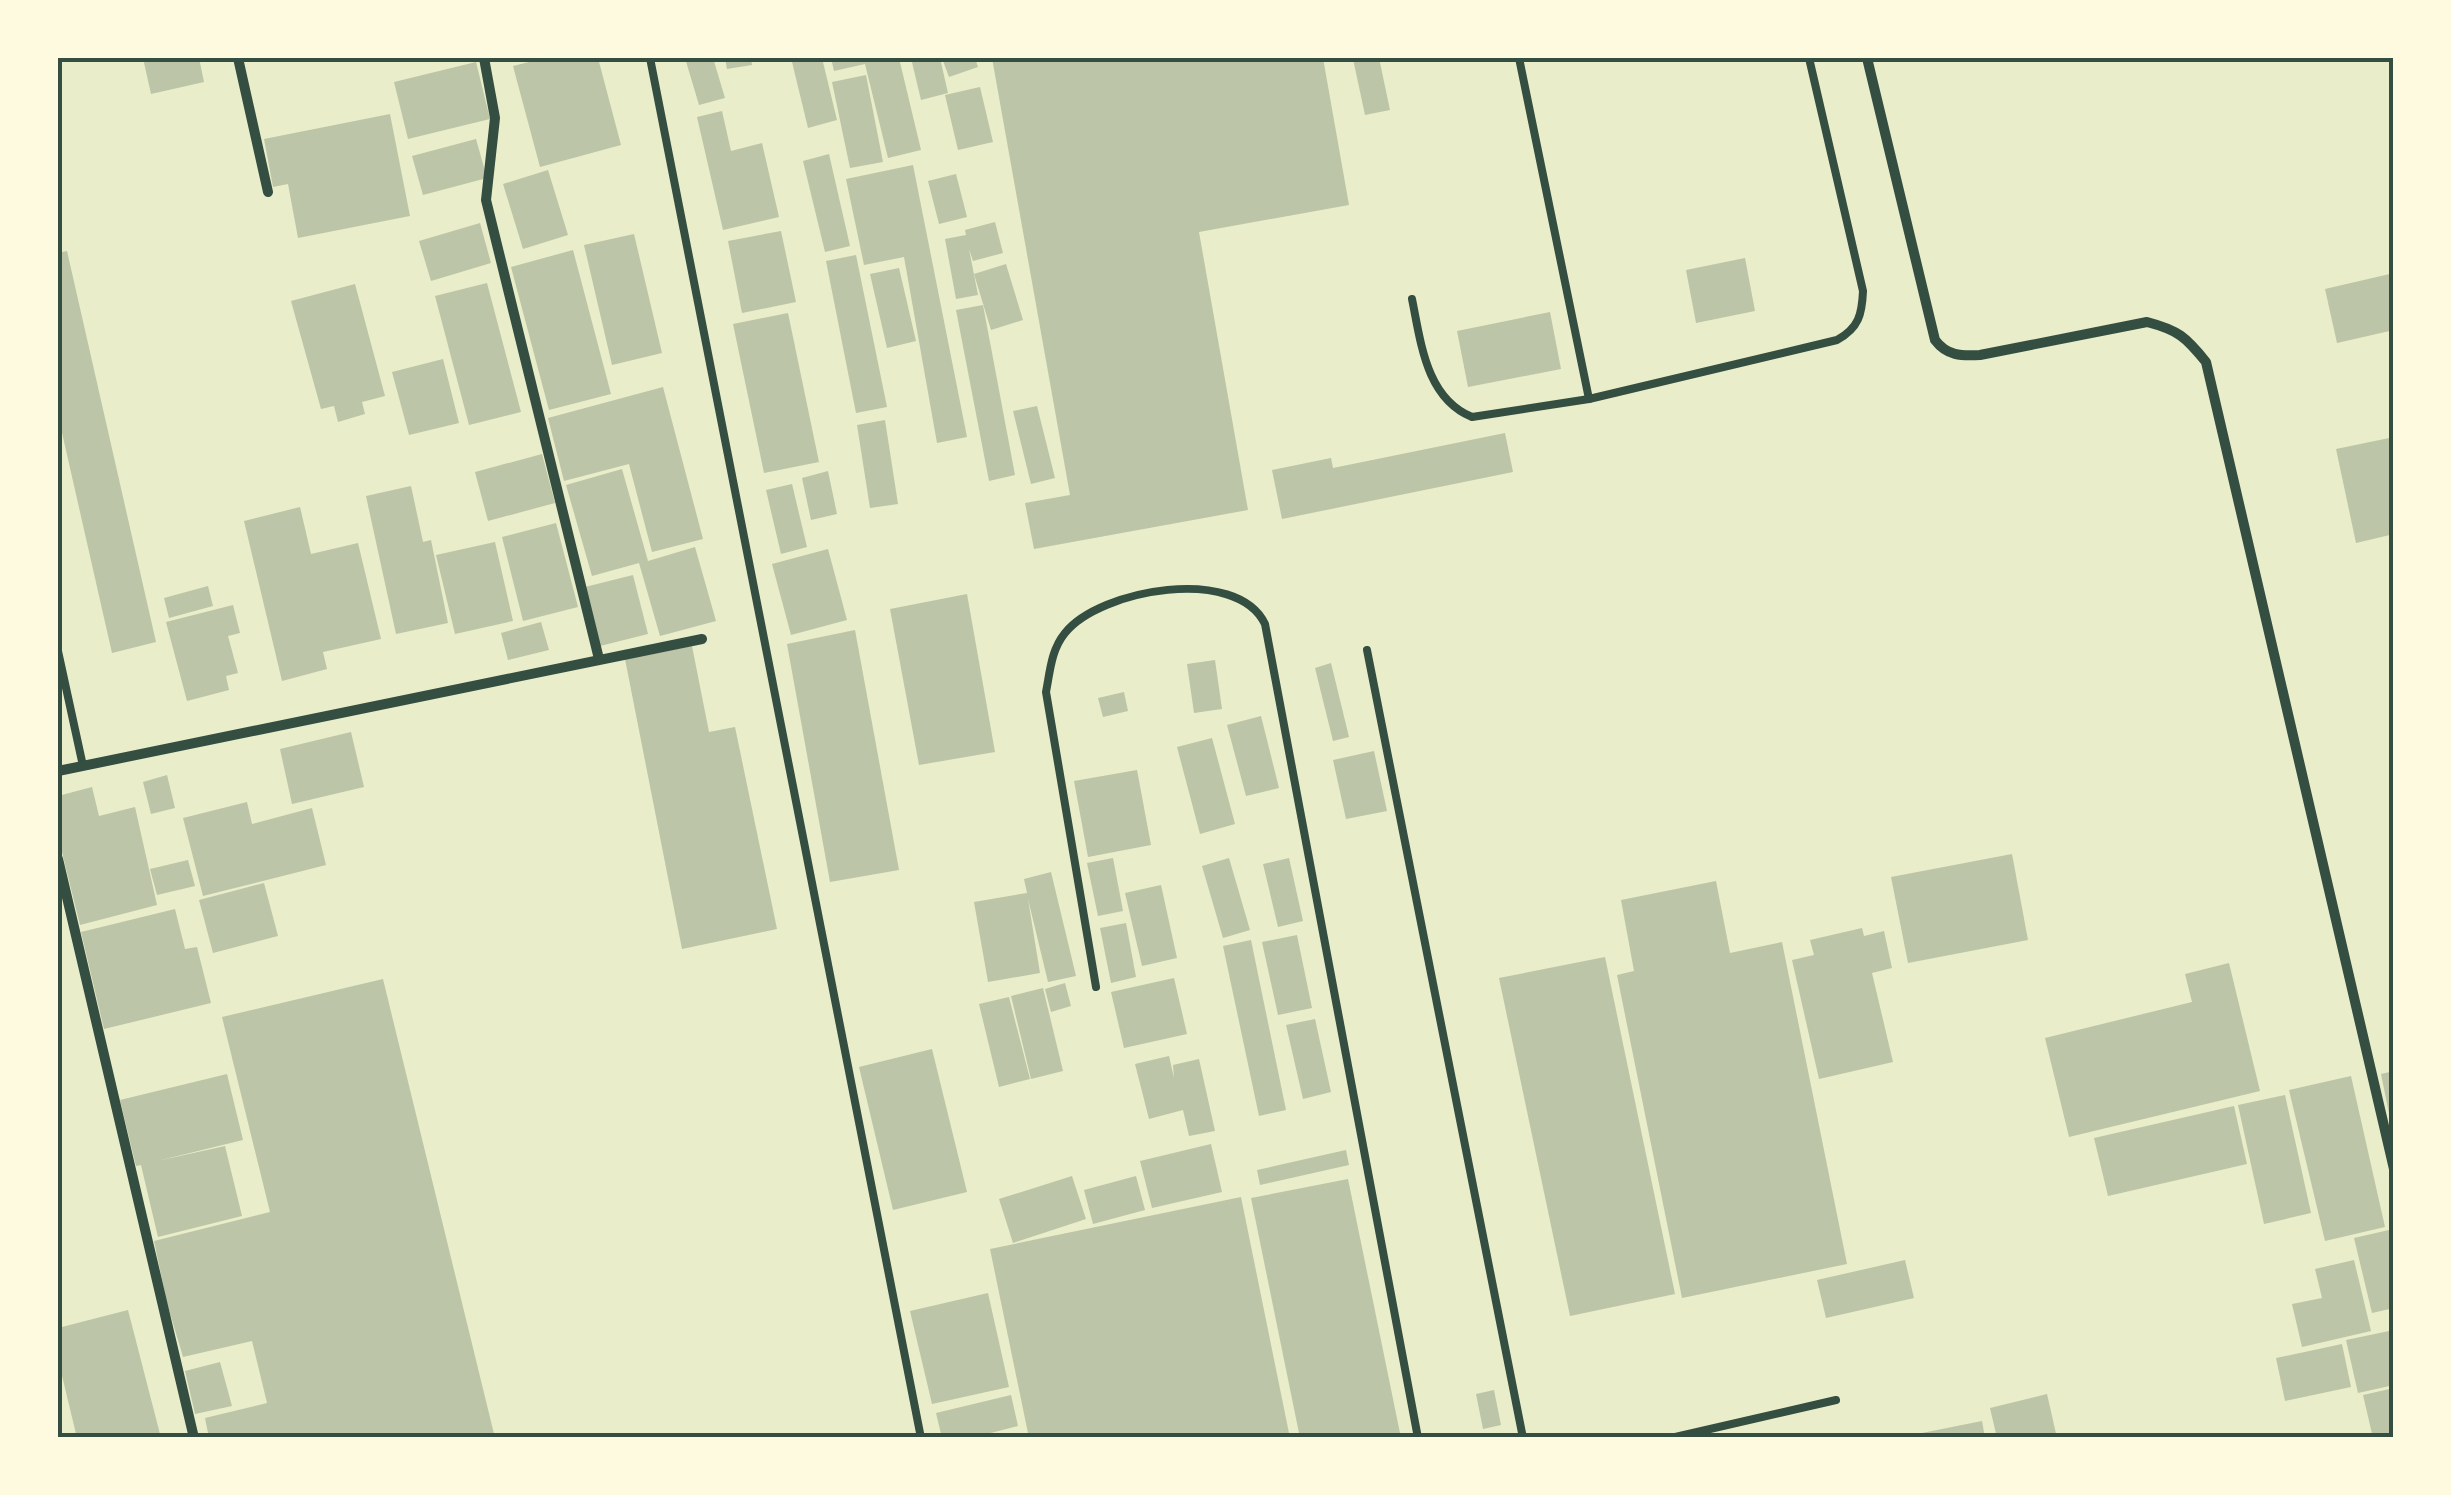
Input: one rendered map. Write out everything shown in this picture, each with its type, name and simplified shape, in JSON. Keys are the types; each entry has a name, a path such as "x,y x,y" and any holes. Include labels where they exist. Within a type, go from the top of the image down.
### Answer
{"street":[{"path":"238,58 268,192"},
{"path":"484,58 495,118 486,200 599,659"},
{"path":"1866,58 1935,340 1943,351 1980,355 2147,322 2174,329 2206,362 2394,1169"},
{"path":"58,770 702,638"},
{"path":"58,859 194,1438"}],"lane":[{"path":"650,58 921,1438"},
{"path":"1519,58 1589,399"},
{"path":"1412,299 1434,381 1444,399 1457,411 1472,417 1589,399 1837,340 1860,318 1863,291 1809,58"},
{"path":"1096,987 1046,692 1055,648 1066,631 1093,610 1128,595 1206,590 1229,594 1258,610 1265,624 1418,1438"},
{"path":"1367,650 1523,1438"},
{"path":"58,651 83,766"},
{"path":"1670,1438 1836,1400"}],"building":[{"path":"143,58 199,58 204,82 151,94"},
{"path":"545,58 598,58 621,145 540,167 513,66"},
{"path":"685,58 713,58 725,98 699,105"},
{"path":"725,58 751,58 752,65 727,69"},
{"path":"822,58 837,120 808,128 792,62"},
{"path":"831,58 899,58 921,150 888,158 865,64 834,71"},
{"path":"911,58 940,58 948,93 921,100"},
{"path":"942,58 975,58 978,67 949,77"},
{"path":"992,58 1323,58 1349,205 1199,232 1248,510 1034,549 1025,503 1070,495"},
{"path":"1379,58 1390,110 1365,115 1353,59"},
{"path":"476,62 490,119 408,139 394,82"},
{"path":"866,75 883,162 850,168 832,82"},
{"path":"980,87 993,142 958,150 945,95"},
{"path":"722,111 731,151 762,143 779,217 723,230 697,117"},
{"path":"390,114 410,216 298,238 288,184 273,187 264,139"},
{"path":"476,139 487,178 423,195 412,156"},
{"path":"829,154 850,246 825,252 803,161"},
{"path":"913,165 967,437 937,443 904,257 864,265 846,179"},
{"path":"548,170 568,235 523,249 503,184"},
{"path":"956,174 967,217 939,224 928,181"},
{"path":"995,222 1003,253 973,261 969,249 978,295 956,299 945,239"},
{"path":"480,223 491,263 431,281 419,241"},
{"path":"781,231 796,302 742,313 728,241"},
{"path":"634,234 662,353 612,365 584,245"},
{"path":"573,250 611,394 549,410 511,267"},
{"path":"67,251 156,642 112,653 58,415 58,253"},
{"path":"856,255 887,407 856,413 826,261"},
{"path":"1745,258 1755,311 1696,323 1686,270"},
{"path":"1006,264 1023,320 991,330 974,274"},
{"path":"899,268 916,341 887,348 870,274"},
{"path":"2394,273 2394,330 2337,343 2325,289"},
{"path":"487,283 521,412 469,425 435,296"},
{"path":"355,284 385,396 362,402 365,414 338,422 334,406 321,409 291,301"},
{"path":"983,305 1015,475 989,481 956,310"},
{"path":"1550,312 1561,369 1468,387 1457,331"},
{"path":"788,313 819,462 764,473 733,324"},
{"path":"443,359 459,423 409,435 392,372"},
{"path":"663,387 703,539 652,552 629,464 564,481 548,418"},
{"path":"1037,406 1055,478 1031,484 1013,411"},
{"path":"885,420 898,504 870,508 857,425"},
{"path":"1505,433 1513,472 1282,519 1272,470 1331,458 1333,468"},
{"path":"2394,437 2394,534 2356,543 2336,449"},
{"path":"542,454 555,503 488,521 475,472"},
{"path":"622,469 648,561 695,547 716,621 660,636 639,563 592,576 566,485"},
{"path":"828,471 837,514 811,520 802,478"},
{"path":"792,484 807,547 781,554 766,490"},
{"path":"411,486 423,542 431,540 448,623 396,634 366,496"},
{"path":"300,507 311,554 358,543 381,639 323,652 327,669 282,681 244,521"},
{"path":"556,523 578,607 523,621 502,537"},
{"path":"495,542 513,621 455,634 436,555"},
{"path":"828,549 847,620 791,635 772,564"},
{"path":"633,575 648,634 600,646 585,587"},
{"path":"208,586 213,606 169,618 164,598"},
{"path":"967,594 995,752 919,765 890,609"},
{"path":"233,605 240,633 228,636 238,673 226,676 229,690 187,701 166,622"},
{"path":"541,622 549,650 508,660 501,633"},
{"path":"855,630 899,870 830,882 787,644"},
{"path":"692,646 709,732 735,727 777,929 682,949 625,659"},
{"path":"1215,660 1222,709 1194,713 1187,664"},
{"path":"1331,663 1349,737 1333,741 1315,668"},
{"path":"1124,692 1128,711 1103,717 1098,698"},
{"path":"1261,716 1279,788 1246,796 1227,725"},
{"path":"351,732 364,787 292,804 280,749"},
{"path":"1212,738 1235,824 1200,834 1177,747"},
{"path":"1374,751 1387,811 1346,819 1333,760"},
{"path":"1137,770 1151,845 1088,857 1074,781"},
{"path":"167,775 175,808 151,814 143,782"},
{"path":"92,787 99,816 135,807 157,905 80,925 58,836 58,796"},
{"path":"247,802 252,824 312,808 326,865 203,896 183,818"},
{"path":"2012,854 2028,940 1908,963 1891,877"},
{"path":"1113,858 1123,911 1098,916 1087,863"},
{"path":"1229,858 1250,930 1223,938 1202,866"},
{"path":"1289,858 1303,921 1278,927 1263,864"},
{"path":"188,860 195,886 157,895 150,869"},
{"path":"1051,872 1076,976 1048,982 1028,899 1040,973 988,982 974,902 1027,893 1024,879"},
{"path":"1716,881 1730,953 1782,942 1847,1264 1682,1298 1617,975 1634,971 1621,900"},
{"path":"264,883 278,936 213,953 199,900"},
{"path":"1161,885 1177,958 1142,966 1125,893"},
{"path":"175,909 185,949 197,947 211,1003 104,1029 81,932"},
{"path":"1126,923 1136,977 1111,983 1100,928"},
{"path":"1862,928 1864,936 1884,931 1892,968 1872,973 1893,1062 1819,1079 1792,960 1814,955 1810,940"},
{"path":"1297,935 1312,1008 1278,1015 1262,942"},
{"path":"1251,940 1286,1110 1259,1116 1223,946"},
{"path":"1605,957 1675,1294 1570,1316 1499,978"},
{"path":"2229,963 2260,1091 2069,1137 2045,1038 2192,1002 2185,974"},
{"path":"1174,978 1187,1034 1124,1048 1111,992"},
{"path":"383,979 495,1438 209,1438 205,1418 267,1403 252,1341 183,1357 154,1241 270,1212 222,1017"},
{"path":"1065,983 1071,1006 1051,1012 1045,989"},
{"path":"1043,988 1063,1071 1031,1079 1011,996"},
{"path":"1009,997 1030,1079 999,1087 979,1004"},
{"path":"1315,1019 1331,1092 1303,1099 1286,1025"},
{"path":"932,1049 967,1192 893,1210 859,1067"},
{"path":"1169,1056 1174,1078 1173,1065 1199,1059 1215,1131 1189,1136 1183,1110 1149,1119 1135,1064"},
{"path":"2394,1071 2394,1128 2392,1128 2381,1074"},
{"path":"227,1074 243,1140 157,1161 225,1146 242,1216 158,1237 120,1100"},
{"path":"2351,1076 2385,1227 2325,1241 2289,1090"},
{"path":"2285,1095 2311,1213 2264,1224 2238,1105"},
{"path":"2234,1106 2247,1164 2108,1196 2094,1138"},
{"path":"1211,1144 1222,1192 1152,1208 1140,1161"},
{"path":"1346,1150 1349,1165 1260,1185 1257,1170"},
{"path":"1072,1176 1086,1219 1013,1243 999,1199"},
{"path":"1136,1176 1145,1210 1093,1224 1084,1190"},
{"path":"1348,1179 1401,1438 1300,1438 1251,1198"},
{"path":"1241,1197 1290,1438 1029,1438 990,1249"},
{"path":"2389,1230 2394,1248 2394,1308 2372,1313 2354,1238"},
{"path":"1905,1260 1914,1298 1826,1318 1817,1280"},
{"path":"2354,1260 2371,1331 2302,1347 2292,1304 2322,1298 2315,1269"},
{"path":"988,1293 1009,1387 932,1404 910,1311"},
{"path":"128,1310 161,1438 77,1438 58,1359 58,1328"},
{"path":"2394,1330 2394,1385 2358,1393 2346,1340"},
{"path":"2342,1344 2351,1387 2285,1401 2276,1358"},
{"path":"220,1362 232,1406 195,1414 185,1371"},
{"path":"2394,1388 2394,1438 2373,1438 2363,1395"},
{"path":"1494,1390 1501,1425 1483,1429 1476,1394"},
{"path":"2047,1394 2057,1438 1997,1438 1990,1408"},
{"path":"1011,1395 1018,1426 971,1438 942,1438 936,1413"},
{"path":"1982,1421 1985,1438 1907,1438 1907,1436"}]}
